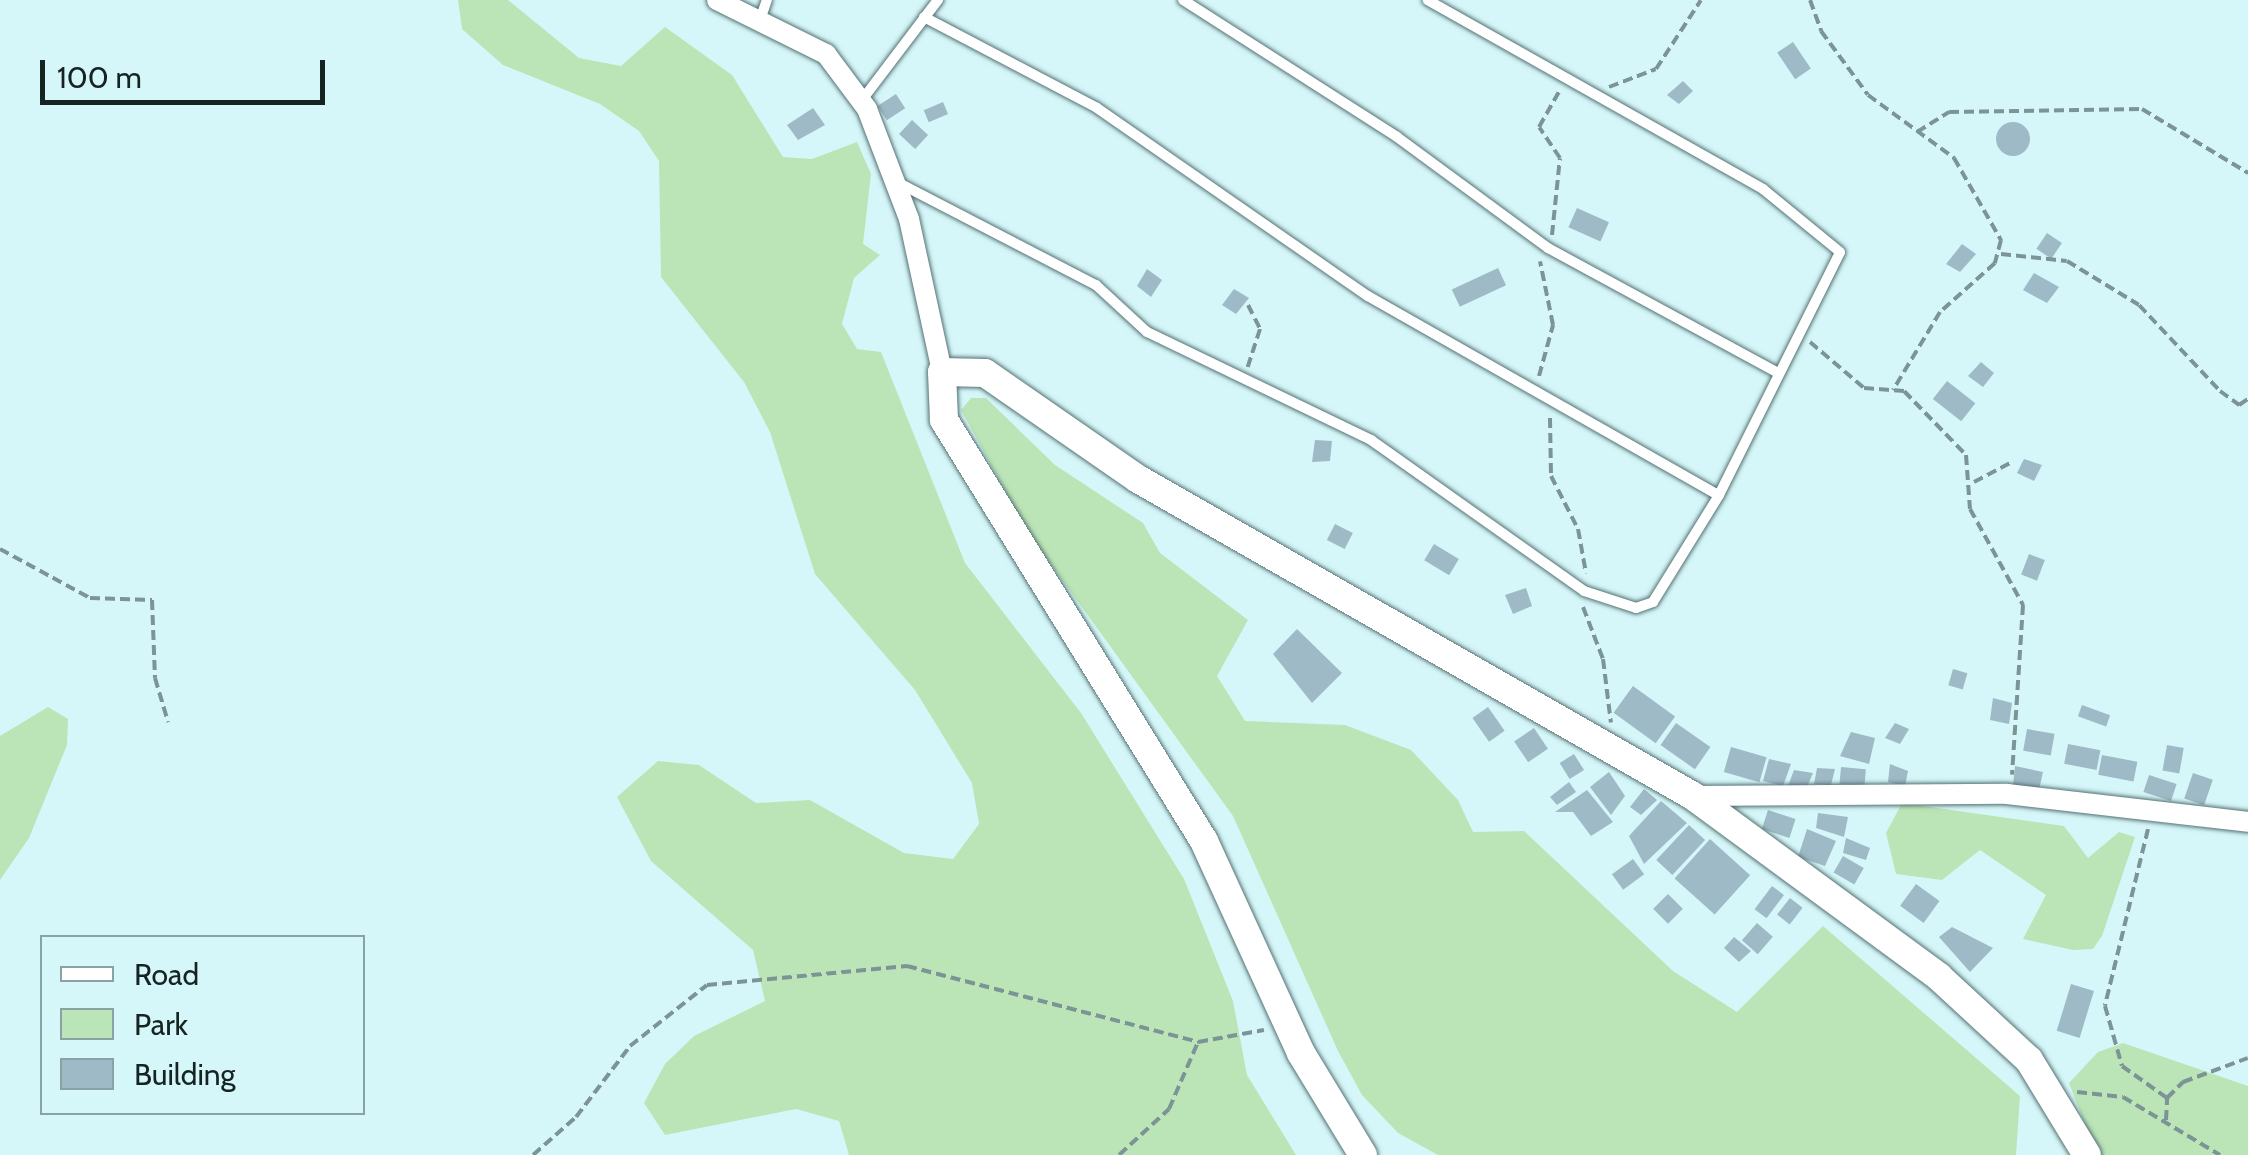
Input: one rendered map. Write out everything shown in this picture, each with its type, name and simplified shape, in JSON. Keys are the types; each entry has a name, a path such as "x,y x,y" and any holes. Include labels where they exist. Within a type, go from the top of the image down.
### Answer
{"main road":[{"path":"1363,1155 1286,1021 1204,841 944,420 942,372 985,374 1138,479 1693,796 1939,976 2057,1096 2087,1155"}],"street":[{"path":"718,0 826,54 862,100 896,181 942,372"},
{"path":"1693,796 2011,794 2248,822"}],"lane":[{"path":"760,20 768,0"},
{"path":"862,100 938,0"},
{"path":"1183,0 1397,137 1548,248 1778,374"},
{"path":"896,181 941,196 1096,285 1147,332 1371,440 1550,570 1616,604 1654,602 1719,495 1800,328 1840,260 1832,240 1763,189 1428,0"},
{"path":"924,17 1097,108 1368,296 1719,495"}],"path":[{"path":"1580,86 1610,87 1656,69 1702,0"},
{"path":"1810,0 1821,31 1868,95 1966,175 2001,254"},
{"path":"1917,132 1948,112 2142,109 2248,173"},
{"path":"1893,390 1940,312 2001,254"},
{"path":"2001,254 2067,262 2139,305 2208,381 2240,405 2248,399"},
{"path":"1240,380 1260,344 1248,305"},
{"path":"1800,328 1854,380 1893,390 1966,455 1974,482 1970,510 2023,606 2011,794"},
{"path":"1974,482 2014,461"},
{"path":"0,549 90,598 152,600 155,678 168,722"},
{"path":"2153,811 2106,1006 2122,1066 2167,1098"},
{"path":"533,1155 576,1117 630,1046 707,985 748,986 803,972 829,978 881,964 929,968 982,990 1105,1011 1217,1045 1286,1021"},
{"path":"1119,1155 1169,1109 1198,1042"},
{"path":"2166,1120 2167,1098 2183,1082 2248,1058"},
{"path":"2057,1096 2123,1098 2220,1155"},
{"path":"2205,1146 2208,1155"}],"green space":[{"path":"458,0 508,0 579,58 621,66 665,27 732,75 783,157 812,159 857,142 871,174 863,244 880,255 854,278 842,324 857,349 881,352 965,563 1081,713 1184,879 1233,1001 1247,1075 1296,1155 849,1155 839,1121 796,1109 665,1135 644,1103 665,1064 694,1036 765,1001 753,950 651,861 617,797 658,761 699,765 756,803 810,800 904,853 953,859 979,824 972,783 915,690 815,574 770,432 744,382 661,277 659,161 639,131 600,104 503,65 462,29"},
{"path":"971,398 986,398 1055,465 1143,523 1160,553 1248,620 1217,676 1245,721 1345,725 1411,750 1458,800 1473,832 1524,831 1673,971 1737,1012 1823,926 2020,1096 2016,1155 1438,1155 1398,1133 1362,1095 1338,1051 1233,816 1029,534 961,410"},
{"path":"48,707 68,719 67,745 29,838 0,880 0,736"},
{"path":"1902,803 2064,826 2088,858 2119,832 2135,837 2102,936 2093,949 2073,950 2023,939 2046,895 1980,850 1942,880 1896,874 1886,833"},
{"path":"2123,1043 2248,1086 2248,1155 2097,1155 2069,1083 2098,1052"}],"building":[{"path":"1793,42 1811,69 1795,79 1777,53"},
{"path":"1683,81 1693,91 1679,104 1667,95"},
{"path":"896,94 905,108 887,120 878,106"},
{"path":"943,102 948,114 929,122 924,110"},
{"path":"813,108 825,125 798,140 787,125"},
{"path":"912,120 928,135 915,149 899,134"},
{"path":"2013,122 2025,127 2030,139 2025,151 2013,156 2001,151 1996,139 2001,127"},
{"path":"1577,208 1609,222 1600,241 1568,227"},
{"path":"2047,233 2062,243 2051,259 2036,249"},
{"path":"1962,244 1976,254 1960,272 1946,264"},
{"path":"1498,268 1506,285 1460,307 1452,290"},
{"path":"1147,269 1162,280 1151,297 1137,286"},
{"path":"2034,273 2059,287 2047,303 2023,290"},
{"path":"1234,289 1249,298 1236,314 1222,305"},
{"path":"1981,362 1994,373 1983,387 1968,376"},
{"path":"1947,381 1975,403 1961,421 1933,399"},
{"path":"1315,440 1332,441 1330,461 1312,462"},
{"path":"2024,459 2042,465 2034,481 2017,473"},
{"path":"1335,524 1353,533 1345,549 1327,540"},
{"path":"1434,544 1459,559 1449,575 1424,560"},
{"path":"2029,554 2045,560 2037,581 2021,575"},
{"path":"1526,588 1532,606 1513,614 1505,595"},
{"path":"1297,629 1342,673 1312,703 1273,654"},
{"path":"1953,669 1967,673 1963,689 1948,685"},
{"path":"1633,686 1675,717 1656,743 1614,713"},
{"path":"1993,698 2012,703 2009,724 1990,720"},
{"path":"2082,705 2110,715 2106,727 2078,716"},
{"path":"1488,707 1505,731 1489,742 1472,718"},
{"path":"1676,723 1710,747 1695,769 1661,745"},
{"path":"1895,723 1909,729 1900,744 1885,738"},
{"path":"1534,728 1548,749 1528,762 1514,741"},
{"path":"2027,729 2055,734 2051,756 2023,751"},
{"path":"1851,732 1875,738 1869,764 1840,756"},
{"path":"2068,744 2100,750 2097,770 2064,764"},
{"path":"2167,745 2184,748 2179,774 2162,771"},
{"path":"1731,747 1767,757 1759,782 1724,772"},
{"path":"1574,754 1584,770 1570,779 1560,763"},
{"path":"2102,755 2137,762 2134,782 2098,775"},
{"path":"1769,759 1791,764 1783,786 1763,781"},
{"path":"1890,764 1908,771 1905,786 1888,782"},
{"path":"2015,766 2043,772 2039,790 2013,786"},
{"path":"1841,767 1866,769 1864,786 1840,784"},
{"path":"1817,768 1835,769 1831,785 1814,784"},
{"path":"1794,770 1813,773 1807,787 1788,786"},
{"path":"1609,772 1625,796 1611,815 1590,787"},
{"path":"2193,773 2213,780 2204,805 2184,799"},
{"path":"2149,775 2177,784 2171,801 2143,792"},
{"path":"1569,782 1576,792 1557,805 1550,797"},
{"path":"1644,789 1657,800 1641,815 1630,807"},
{"path":"1587,790 1613,822 1591,836 1573,812 1555,812"},
{"path":"1661,801 1687,823 1644,864 1629,836"},
{"path":"1768,810 1796,819 1789,838 1762,829"},
{"path":"1818,813 1848,817 1844,837 1816,828"},
{"path":"1689,825 1705,840 1672,875 1656,860"},
{"path":"1807,829 1836,841 1825,866 1798,857"},
{"path":"1846,838 1870,848 1866,860 1843,853"},
{"path":"1710,839 1750,875 1715,915 1675,878"},
{"path":"1843,856 1864,868 1854,884 1834,872"},
{"path":"1633,859 1644,874 1623,890 1612,874"},
{"path":"1916,884 1939,901 1924,923 1900,906"},
{"path":"1772,886 1784,895 1767,918 1755,909"},
{"path":"1668,894 1683,909 1668,924 1653,909"},
{"path":"1790,898 1803,908 1790,924 1777,915"},
{"path":"1757,923 1773,937 1758,954 1742,940"},
{"path":"1952,927 1993,948 1970,972 1939,937"},
{"path":"1734,937 1751,951 1739,962 1724,948"},
{"path":"2071,984 2094,991 2080,1038 2057,1031"}]}
